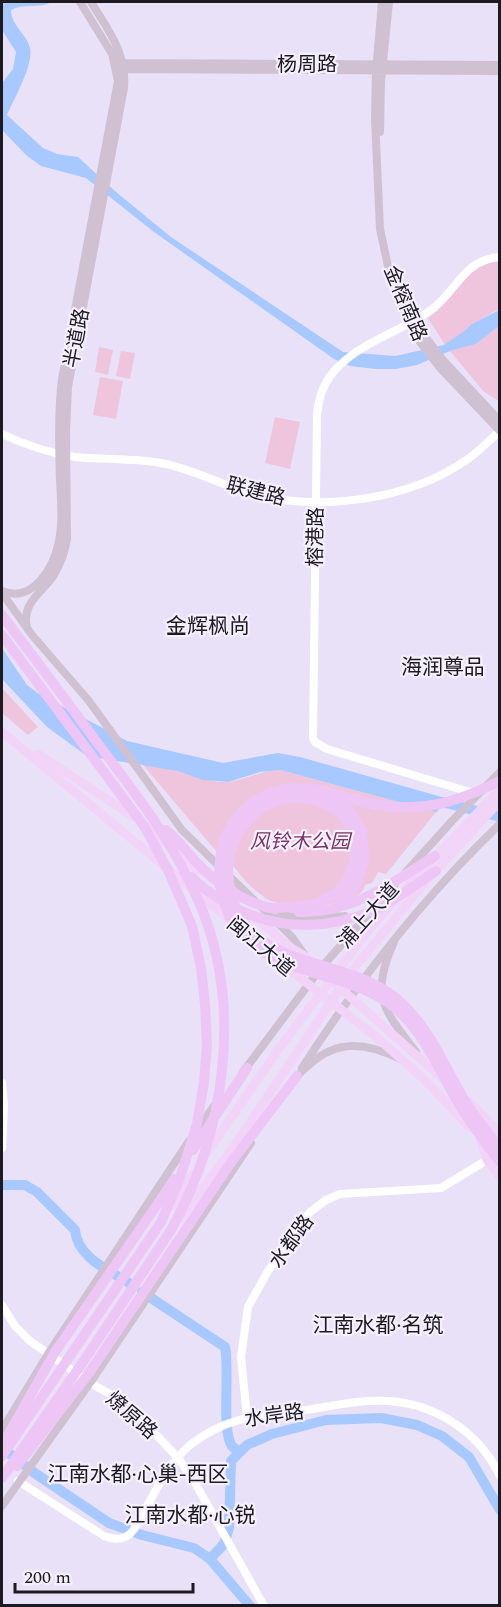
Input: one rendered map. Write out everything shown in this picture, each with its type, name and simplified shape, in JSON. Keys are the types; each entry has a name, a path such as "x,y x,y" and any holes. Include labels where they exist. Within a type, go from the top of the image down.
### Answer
{"highway":[{"path":"2,615 156,821 187,875 204,914 217,964 224,1024 220,1084 213,1126 196,1180 171,1230 2,1478"},
{"path":"2,635 132,814 184,871 219,899 251,916 285,924 319,925 357,917 395,898 436,871"},
{"path":"500,781 468,796 440,805 407,808 376,804 323,790 301,788 272,792 248,805 232,825 222,846 218,872 222,899 234,927 260,951 292,966 350,983 376,995 395,1009 417,1033 460,1107 500,1162"},
{"path":"285,924 309,920 335,909 355,888 364,861 362,832 349,809 326,794 301,788"},
{"path":"265,908 304,907 329,898 347,883 355,859 353,834 343,815 323,802 300,798 274,802 255,813 240,829 231,850 227,873 231,898 243,923 265,944 294,957 353,975 378,986 401,1002 424,1028 467,1104 500,1149"},
{"path":"156,821 172,834 210,876 224,887 265,908 295,912 319,912 353,904 372,895 435,856"},
{"path":"2,1456 161,1222 180,1178 197,1124 206,1062 207,1026 201,968 192,926 168,870 144,826"},
{"path":"2,1446 55,1352 169,1187 247,1068"},
{"path":"2,1485 37,1443 89,1373 232,1161 297,1076"}],"main road":[{"path":"80,2 110,42"},
{"path":"91,2 110,42"},
{"name":"金榕南路","path":"380,68 382,2"},
{"name":"金榕南路","path":"389,2 375,119 381,236 395,284 416,334 434,360 500,431"},
{"name":"半道路","path":"27,628 27,612 30,602 52,578 65,549 68,533 59,405 118,81 120,66 110,42"},
{"name":"杨周路","path":"380,68 500,65"},
{"name":"杨周路","path":"120,66 500,71"},
{"path":"412,323 421,331 445,363 500,422"},
{"name":"半道路","path":"2,592 14,594 30,590 44,576 54,559 61,532 63,455"},
{"path":"2,592 27,628 89,701 182,830 215,864 265,908 292,937 304,955"},
{"name":"闽江大道","path":"2,724 46,760 132,814 290,947 304,955 469,1101 500,1134"},
{"name":"闽江大道","path":"2,732 307,985 341,1008 404,1061 482,1141 487,1160 500,1177"},
{"name":"浦上大道","path":"2,1430 48,1354 210,1110 247,1068 320,969 452,821 500,772"},
{"path":"161,1222 278,1050 367,932 435,856 500,789"},
{"path":"171,1230 236,1145 351,972 497,803"},
{"path":"132,814 215,864"},
{"name":"浦上大道","path":"297,1076 349,996 400,930 500,824"},
{"path":"265,908 285,916 311,919 345,916 374,908"},
{"path":"400,930 382,972 382,995 389,1015 424,1062"},
{"path":"2,1506 90,1383 297,1076 317,1058 340,1046 365,1046 378,1049 404,1061"}],"street":[{"name":"榕港路","path":"474,798 327,749 320,746 313,738 317,415 319,397 328,378 347,359 412,323 439,303 471,267 487,259 500,257"},
{"name":"联建路","path":"2,434 63,455 129,459 162,464 196,472 254,494 316,502 371,497 428,480 466,461 500,431"},
{"path":"2,1083 4,1106 2,1148"},
{"name":"水都路","path":"247,1417 241,1358 248,1307 268,1271 310,1212 326,1200 340,1194 441,1188 487,1160"},
{"path":"2,1305 8,1317 23,1334 48,1354"},
{"name":"燎原路","path":"48,1354 137,1414 178,1458 194,1481 264,1605"},
{"name":"水岸路","path":"18,1481 104,1536 120,1539 129,1535 135,1528 165,1475 178,1458 191,1445 221,1427 247,1417 375,1401 412,1405 444,1416 470,1435 483,1448 500,1476"}],"green space":[{"path":"499,261 499,309 470,325 445,345 428,318 439,310 438,306 472,271"},
{"path":"499,326 499,401 484,392 450,351 476,344"},
{"path":"99,347 113,350 108,375 95,372"},
{"path":"121,351 135,353 130,379 116,376"},
{"path":"100,377 123,381 116,419 93,415"},
{"path":"275,417 300,422 290,469 265,463"},
{"path":"2,688 38,727 28,735 2,713"},
{"name":"风铃木公园","path":"143,765 175,770 218,782 239,780 280,770 436,812 386,874 378,872 372,883 365,885 360,893 351,899 337,903 306,906 278,903 269,900 257,891 226,857 222,858"}],"water":[{"path":"2,2 52,2 11,10 14,21 28,43 30,55 26,72 7,115 43,148 57,154 78,157 171,237 343,352 396,356 444,345 470,325 499,310 499,326 476,344 450,351 417,365 396,369 375,369 350,366 334,359 154,232 86,178 41,166 26,155 2,130 2,83 13,69 16,52 2,30"},
{"path":"2,648 27,685 39,694 127,741 223,763 278,753 300,757 449,799 436,812 280,770 260,772 228,782 203,780 178,771 87,756 47,727 2,679"}],"waterway":[{"path":"442,802 500,817"},
{"path":"2,1185 25,1185 37,1192 75,1230 81,1248 87,1255 103,1268 129,1283"},
{"path":"142,1292 225,1347 227,1427 232,1446 240,1451"},
{"path":"210,1559 224,1544 229,1528 231,1461 247,1445 272,1434 326,1420 381,1418 417,1425 442,1436 469,1457 500,1510"},
{"path":"2,1448 109,1523 142,1535 194,1548 210,1559 250,1606"}],"district":[{"name":"金辉枫尚","path":"208,626"},
{"name":"海润尊品","path":"443,667"},
{"name":"江南水都·名筑","path":"378,1325"},
{"name":"江南水都·心巢-西区","path":"138,1474"},
{"name":"江南水都·心锐","path":"190,1515"}]}
